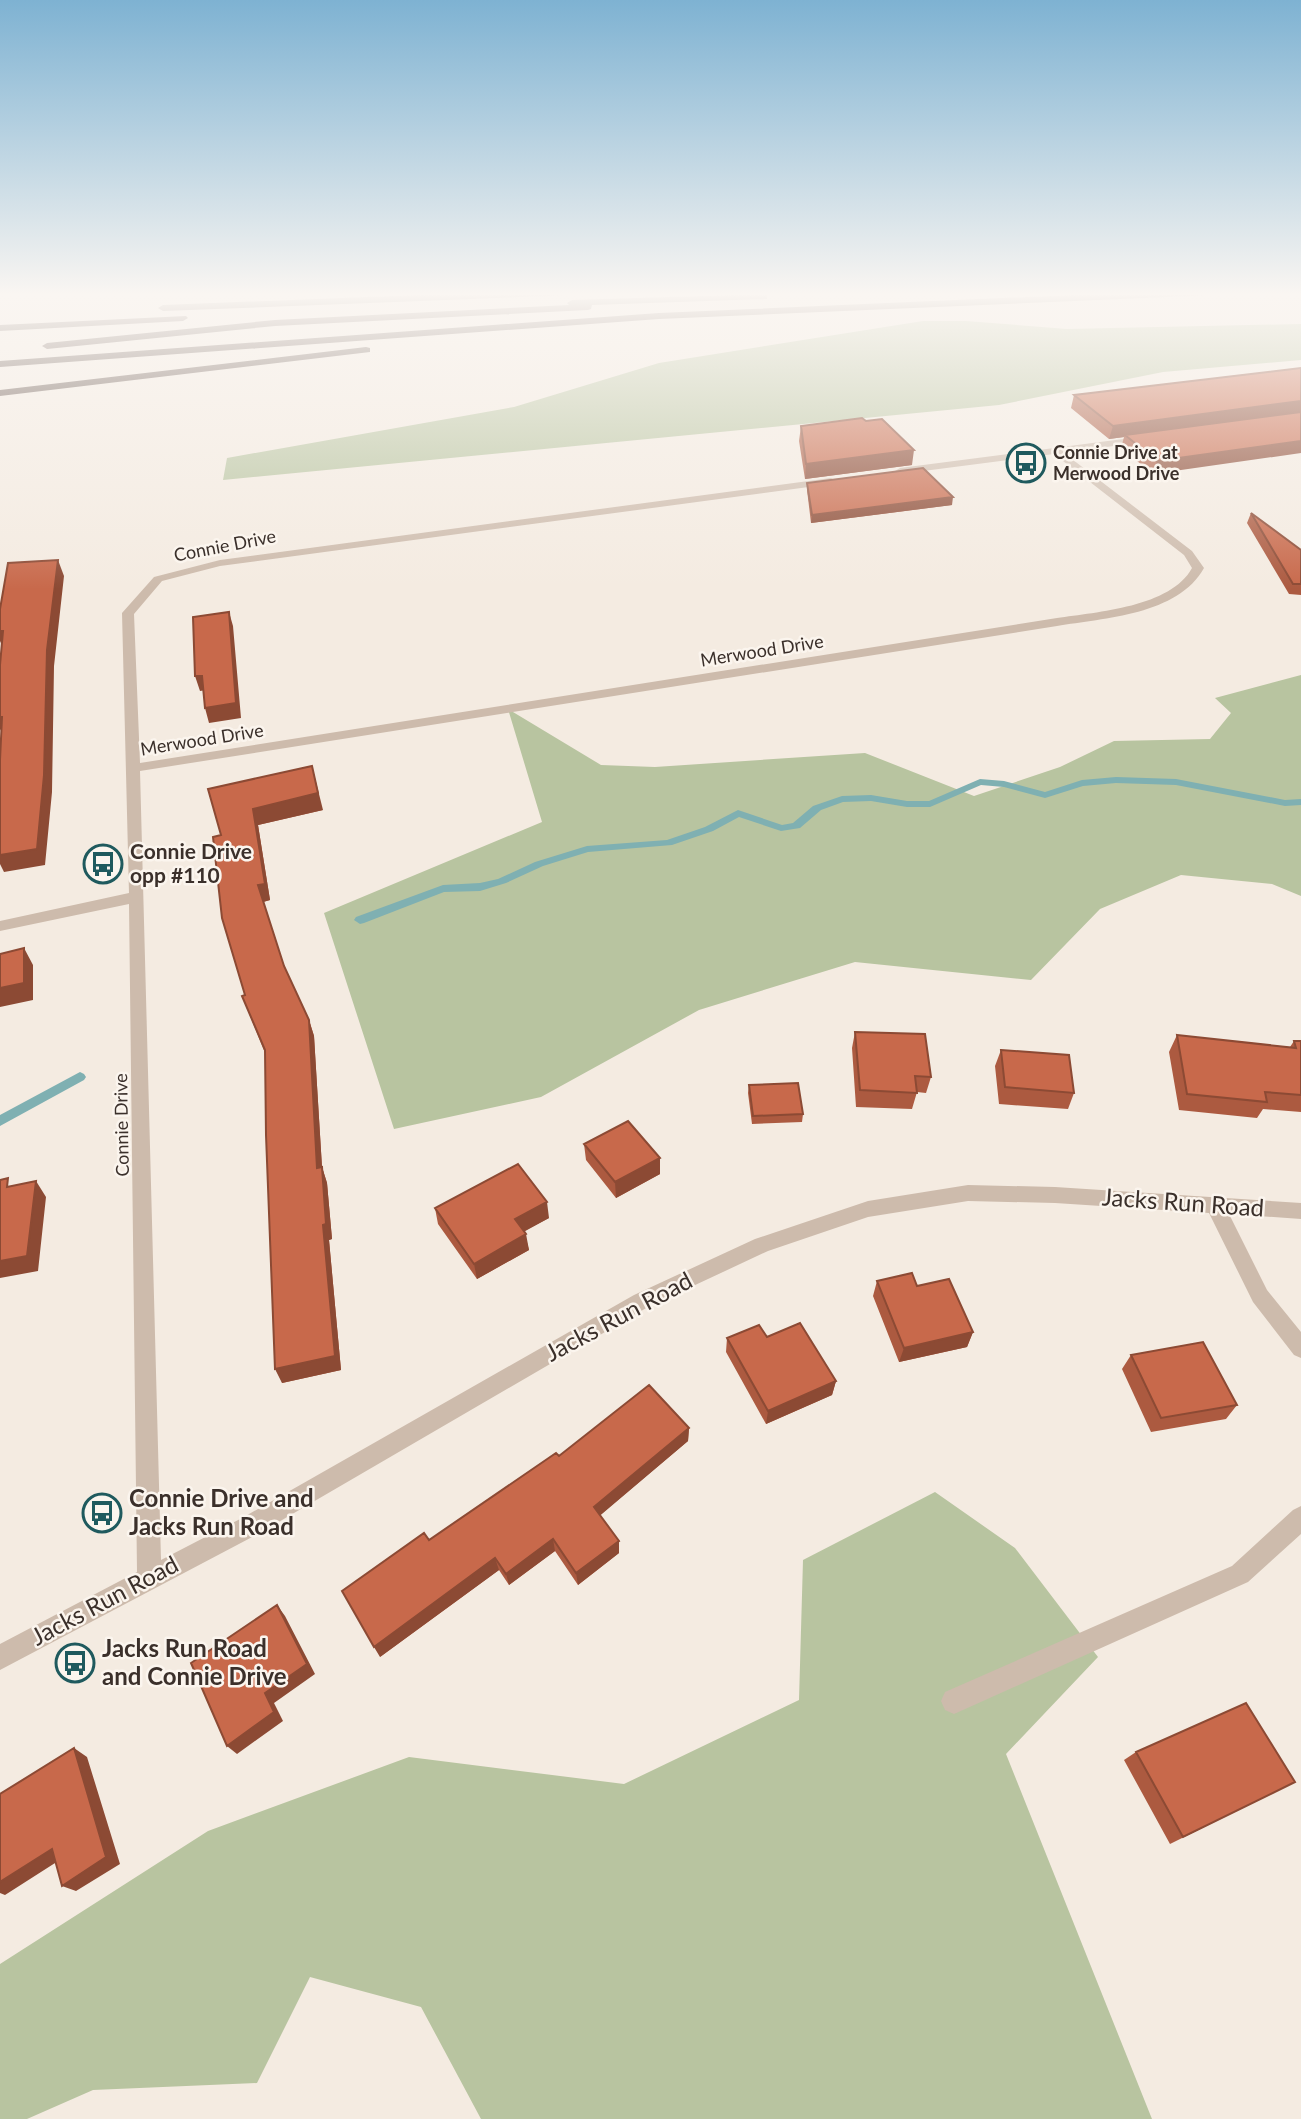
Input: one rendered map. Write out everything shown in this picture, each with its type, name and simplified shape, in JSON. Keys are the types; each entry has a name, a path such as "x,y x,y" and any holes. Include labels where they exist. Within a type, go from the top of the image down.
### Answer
{"street":[{"path":"891,473 1165,436"},
{"name":"Merwood Drive","path":"134,768 1057,622 1148,603 1191,583 1198,568 1188,553 1056,451"},
{"name":"Connie Drive","path":"149,1577 138,897 128,613 158,579 219,563 850,478"},
{"path":"0,926 138,897"},
{"name":"Jacks Run Road","path":"0,1657 250,1526 641,1301 761,1245 868,1209 968,1193 1055,1195 1301,1211"},
{"path":"1215,1205 1260,1296 1301,1348"},
{"path":"954,1701 1240,1574 1301,1518"}],"green space":[{"path":"567,391 1069,391 999,405 223,480 227,458 514,407"},
{"path":"1301,675 1301,896 1272,884 1181,875 1100,909 1031,980 855,962 699,1010 541,1097 394,1129 324,913 542,822 508,709 601,765 655,767 865,753 974,796 1060,767 1114,741 1210,739 1231,713 1215,698"},
{"path":"935,1492 1015,1548 1098,1657 1006,1754 1152,2119 481,2119 421,2007 310,1977 257,2083 93,2090 27,2119 0,2119 0,1964 208,1831 409,1757 624,1784 799,1700 803,1560"}],"building":[{"path":"1109,391 1301,391 1301,401 1113,426 1074,395"},
{"path":"1301,412 1301,441 1157,461 1125,435"},
{"path":"862,418 866,421 882,419 914,450 806,464 801,426"},
{"path":"923,468 953,497 812,515 807,483"},
{"path":"1251,513 1301,550 1301,584 1293,584"},
{"path":"58,560 47,650 44,775 37,849 0,855 0,665 3,631 0,631 0,609 8,563"},
{"path":"229,612 236,703 205,708 202,676 195,676 193,617"},
{"path":"312,766 318,793 253,809 265,884 258,885 284,966 309,1020 317,1168 322,1167 326,1224 323,1225 335,1356 275,1369 265,1050 242,996 245,995 222,918 213,837 221,835 208,789"},
{"path":"24,948 24,983 0,988 0,954"},
{"path":"855,1032 925,1034 931,1077 915,1076 917,1093 860,1090"},
{"path":"1177,1035 1296,1048 1294,1041 1301,1041 1301,1095 1265,1092 1267,1102 1187,1094"},
{"path":"1001,1050 1069,1055 1074,1093 1005,1087"},
{"path":"798,1083 803,1114 753,1116 749,1085"},
{"path":"628,1121 660,1158 615,1182 584,1144"},
{"path":"518,1164 547,1202 515,1219 526,1234 474,1264 435,1208"},
{"path":"8,1178 7,1187 36,1181 27,1256 0,1261 0,1180"},
{"path":"912,1273 917,1286 949,1279 973,1332 904,1348 877,1281"},
{"path":"800,1323 836,1381 768,1411 727,1338 759,1325 767,1337"},
{"path":"1203,1342 1237,1405 1161,1418 1131,1355"},
{"path":"649,1385 689,1428 594,1507 619,1541 576,1573 553,1539 506,1574 495,1558 374,1647 342,1591 424,1533 429,1540 556,1453 559,1456"},
{"path":"277,1605 307,1664 265,1693 274,1712 227,1746 191,1663"},
{"path":"1246,1703 1295,1782 1183,1837 1136,1752"},
{"path":"74,1748 106,1857 62,1886 52,1849 0,1882 0,1794"}],"waterway":[{"path":"360,920 443,889 480,887 502,881 539,864 587,849 668,843 709,829 738,813 781,828 796,826 817,808 842,799 871,798 907,804 930,804 980,782 1004,784 1045,795 1082,783 1116,780 1176,782 1285,803 1301,802"},
{"path":"0,1121 80,1077"}],"place":[{"name":"Connie Drive at Merwood Drive","path":"1026,463"},
{"name":"Connie Drive opp #110","path":"103,864"},
{"name":"Connie Drive and Jacks Run Road","path":"102,1513"},
{"name":"Jacks Run Road and Connie Drive","path":"75,1663"}]}
